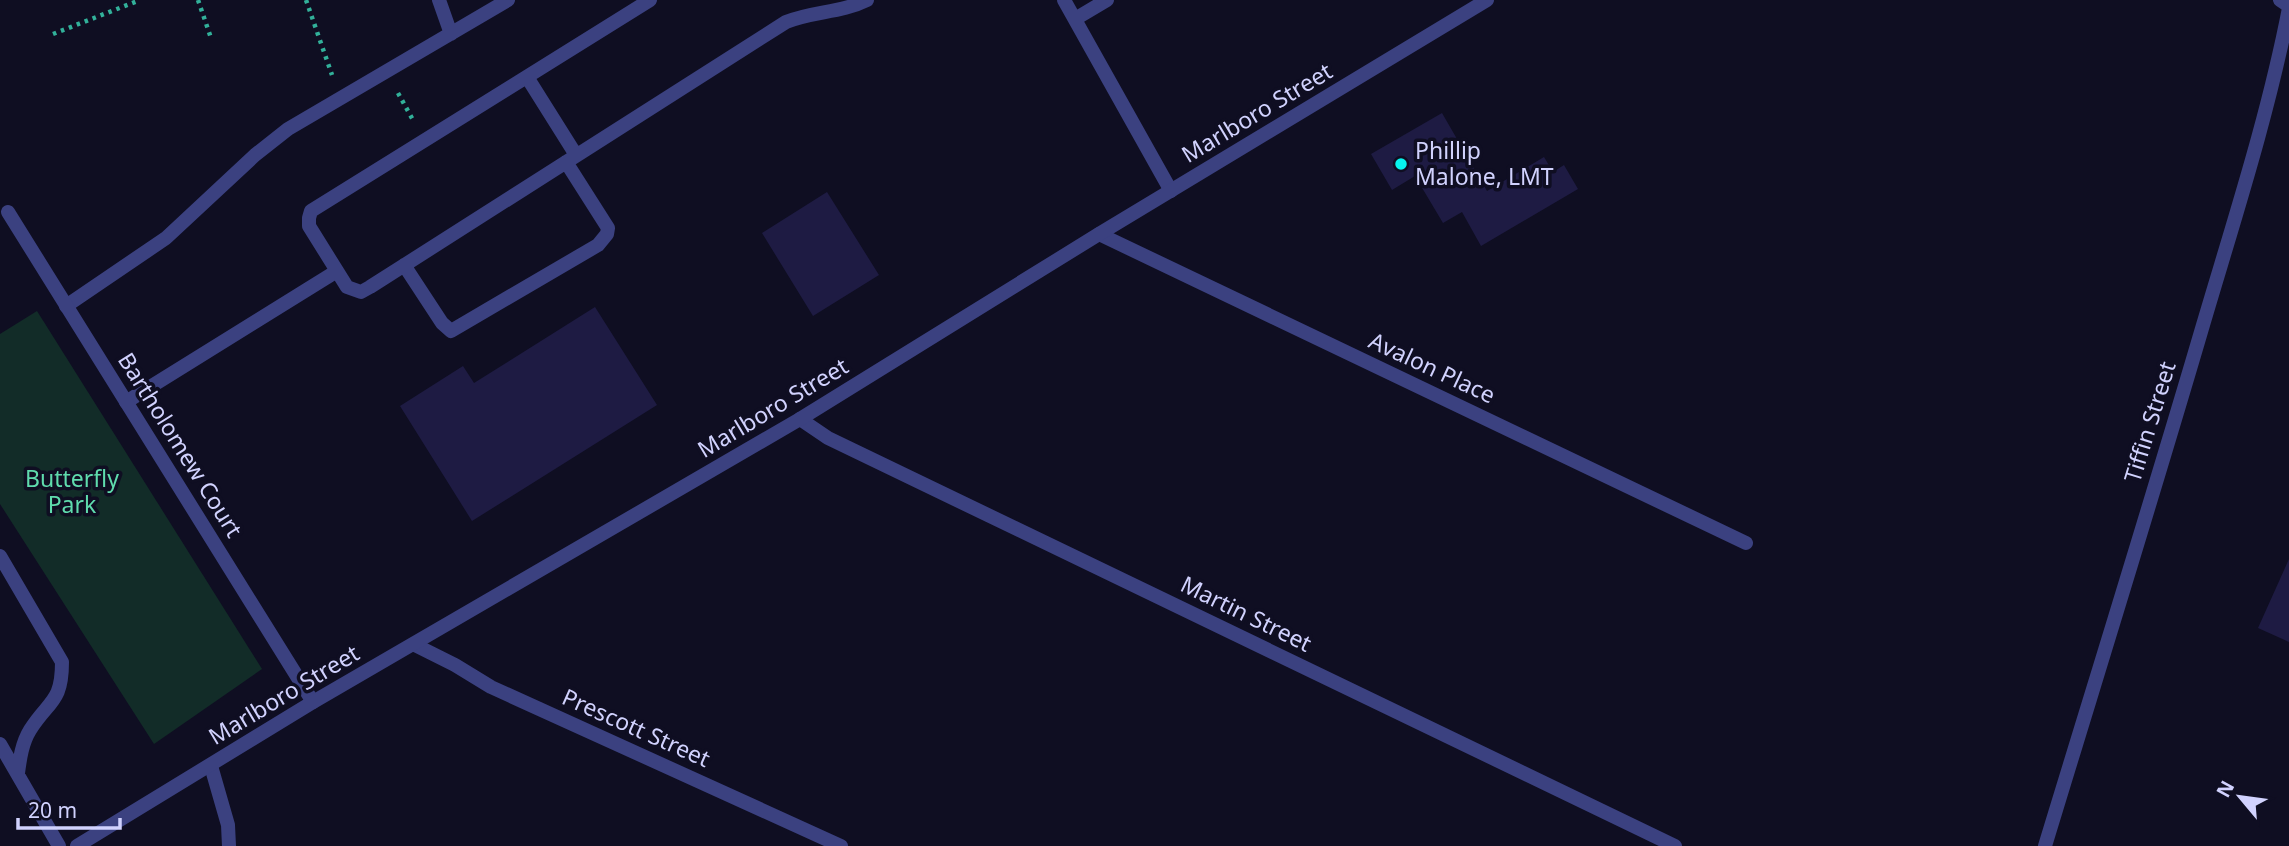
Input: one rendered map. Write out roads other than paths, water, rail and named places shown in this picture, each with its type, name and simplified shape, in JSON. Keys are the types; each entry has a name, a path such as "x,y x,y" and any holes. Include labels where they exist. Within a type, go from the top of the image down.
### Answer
{"street":[{"path":"439,0 451,34"},
{"path":"66,306 166,237 255,155 288,129 508,0"},
{"path":"650,0 312,211 309,226 347,287 361,292 786,22 798,17 839,11 867,0"},
{"path":"1064,0 1171,191"},
{"path":"1075,19 1107,0"},
{"name":"Marlboro Street","path":"77,846 313,702 800,419 1099,234 1487,0"},
{"path":"2280,0 2289,4"},
{"name":"Tiffin Street","path":"2045,846 2255,151 2276,74 2289,4"},
{"path":"404,265 442,323 451,331 598,245 607,234 608,228 527,77"},
{"name":"Bartholomew Court","path":"8,212 313,702"},
{"name":"Avalon Place","path":"1099,234 1745,543"},
{"path":"126,402 337,271"},
{"name":"Martin Street","path":"800,419 828,438 1675,846"},
{"path":"0,556 62,662 62,681 58,697 30,730 21,750 18,773"},
{"name":"Prescott Street","path":"415,645 491,687 841,846"},
{"path":"0,744 59,846"},
{"path":"211,766 228,825 229,846"}],"place":[{"name":"Phillip Malone, LMT","path":"1401,164"}],"park label":[{"name":"Butterfly Park","path":"72,492"}]}
